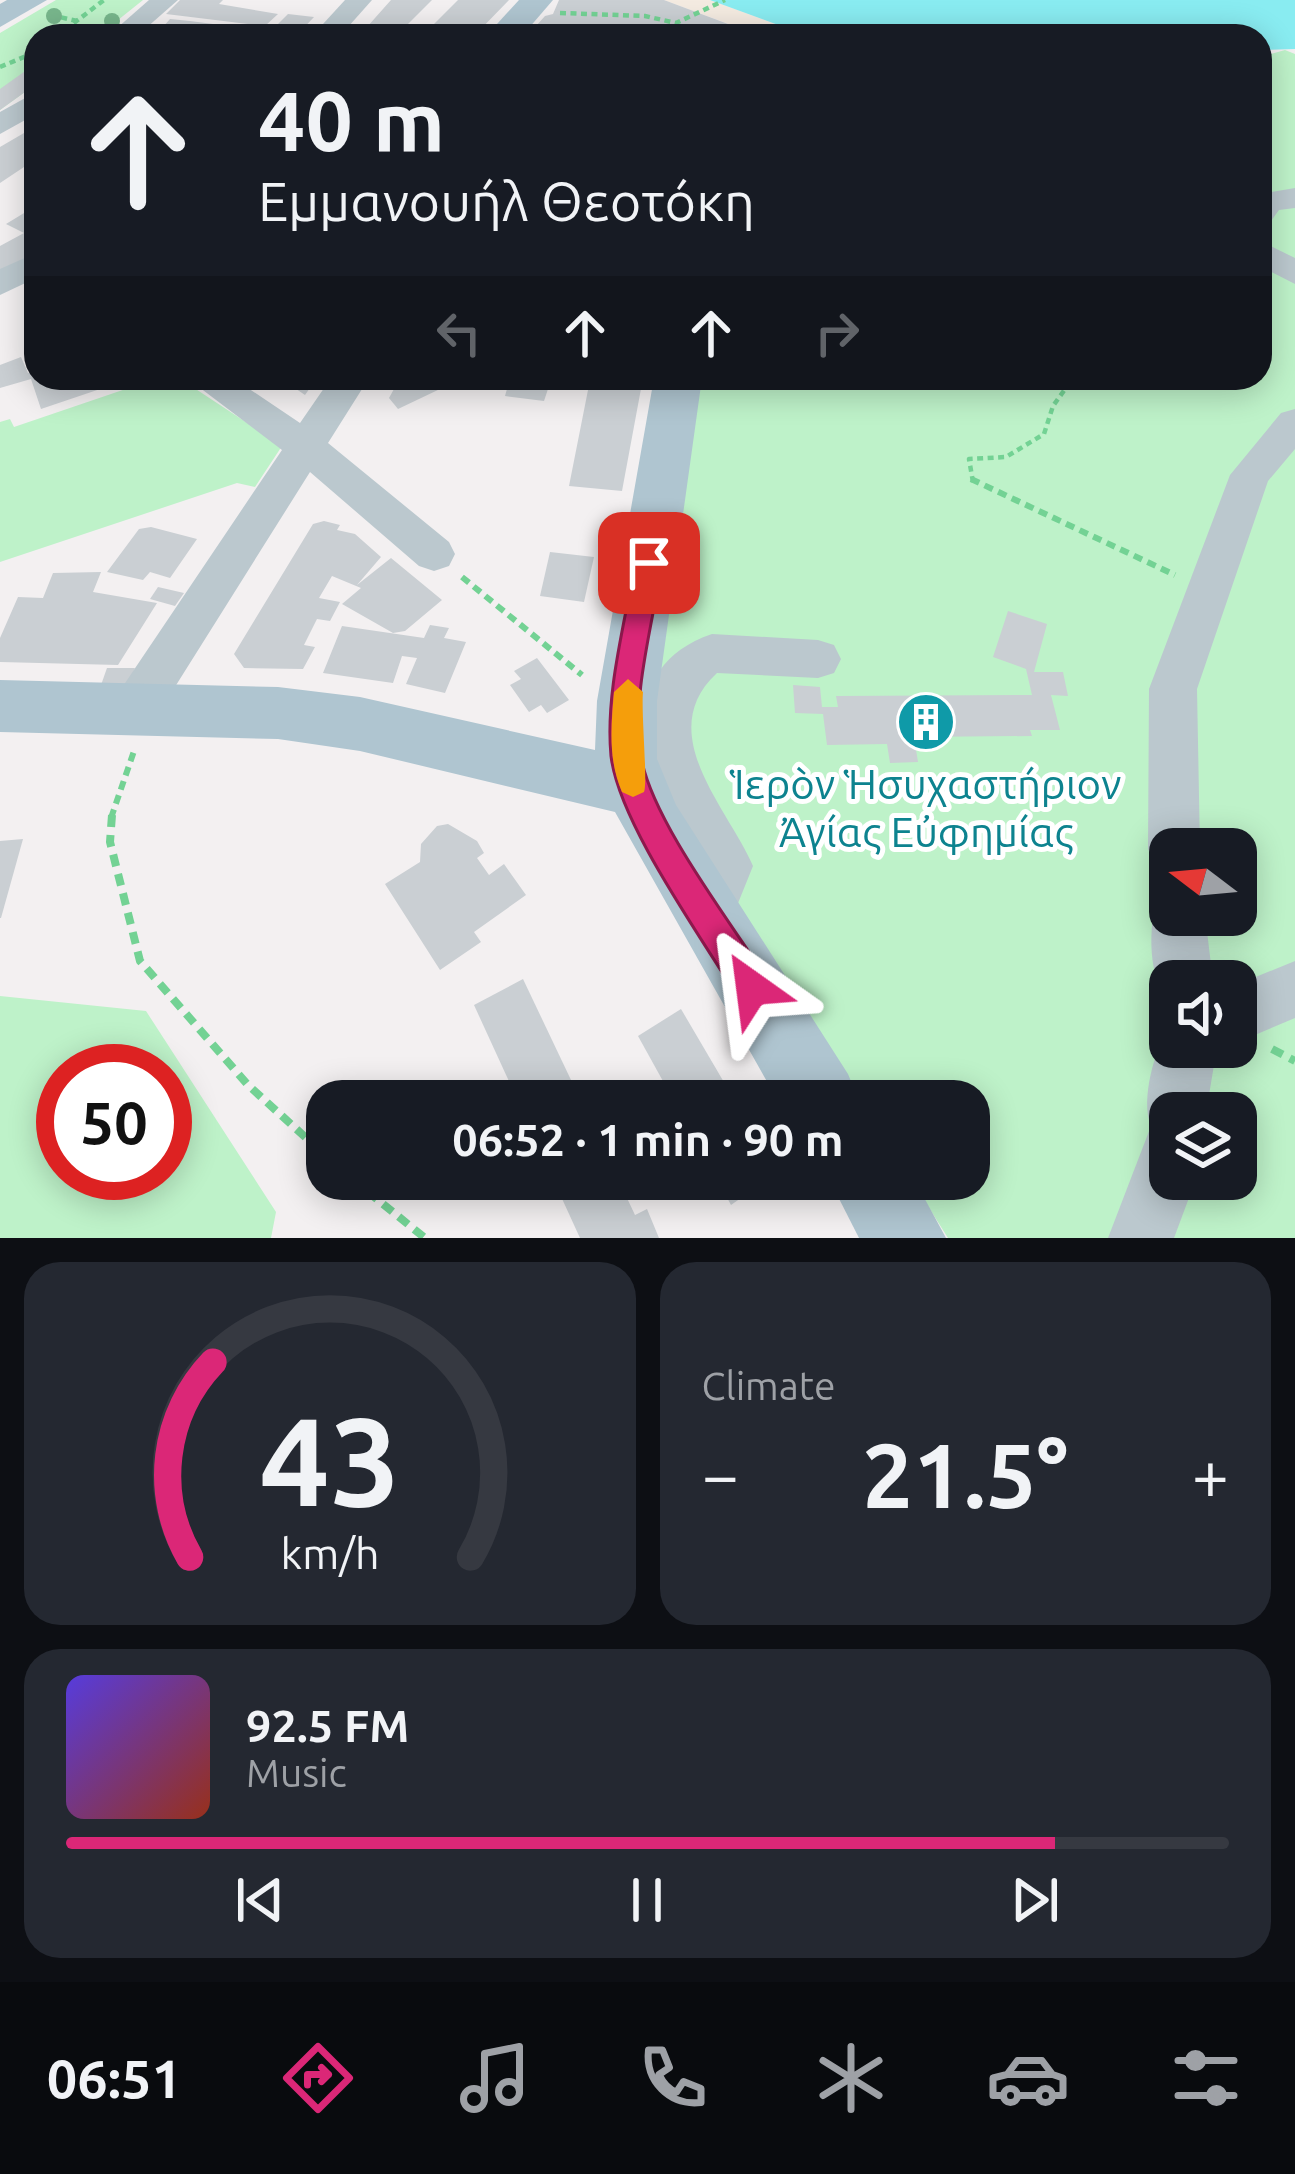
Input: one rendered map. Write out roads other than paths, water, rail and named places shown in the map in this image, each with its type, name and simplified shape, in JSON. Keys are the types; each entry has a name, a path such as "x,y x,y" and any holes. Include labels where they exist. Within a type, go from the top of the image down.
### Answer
{"main road":[{"path":"0,17 31,0"},
{"path":"520,24 546,6"},
{"path":"676,390 625,715 626,759 634,788 807,1080"},
{"path":"0,706 278,713 360,724 634,788"},
{"path":"881,1200 905,1238"}],"street":[{"path":"136,24 165,0"},
{"path":"336,24 359,0"},
{"path":"223,390 305,446 434,554"},
{"path":"144,710 342,390"},
{"path":"1174,828 1173,689 1205,589 1250,475 1295,423"},
{"path":"707,914 727,866 675,777 669,727 675,696 698,661 712,653 818,658"},
{"path":"1257,1005 1295,989"},
{"path":"1140,1238 1159,1200"}],"water":[{"path":"710,0 1295,0 1295,49 1272,50 1272,24 775,24"}],"place":[{"name":"Ἱερὸν Ἡσυχαστήριον Ἀγίας Εὐφημίας","path":"926,722"}]}
